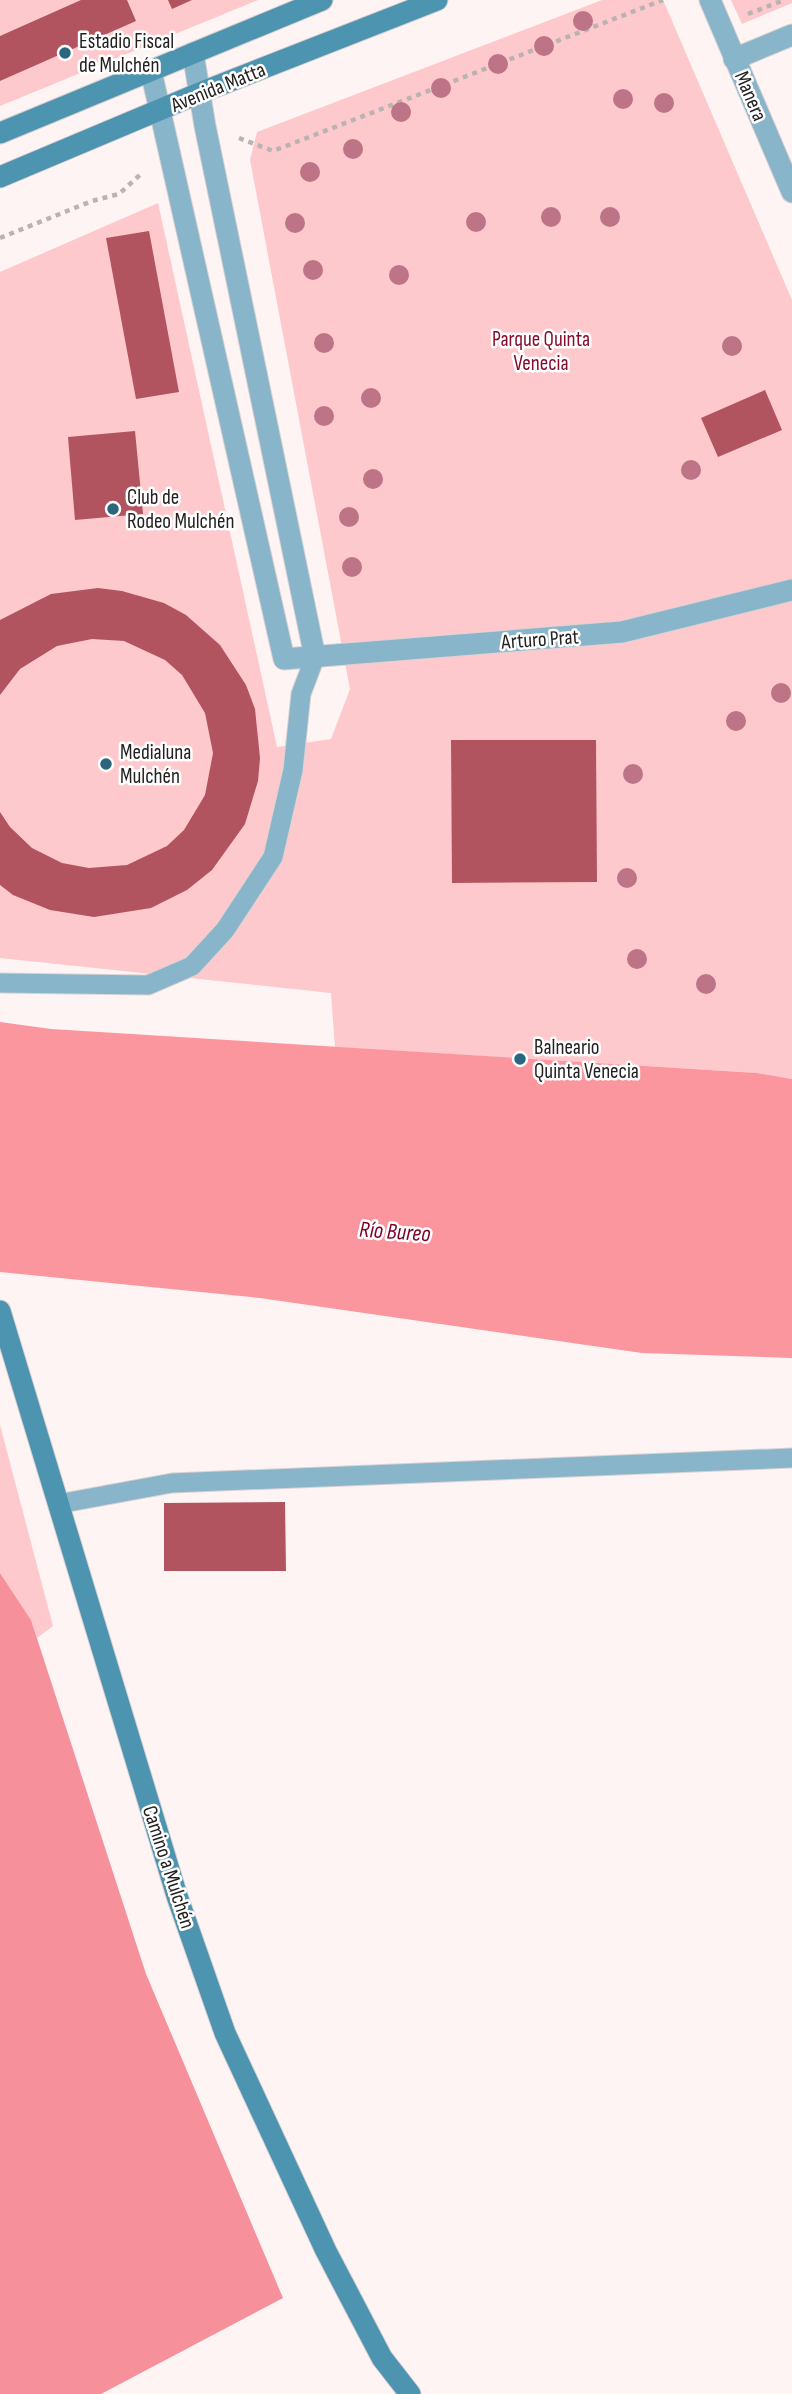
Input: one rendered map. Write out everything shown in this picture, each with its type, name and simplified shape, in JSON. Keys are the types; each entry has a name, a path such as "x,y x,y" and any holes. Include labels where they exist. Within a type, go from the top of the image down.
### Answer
{"main road":[{"name":"Avenida Matta","path":"0,133 322,0"},
{"name":"Avenida Matta","path":"0,177 202,92 437,0"},
{"name":"Camino a Mulchén","path":"0,1311 177,1896 225,2033 326,2251 382,2358 410,2394"}],"street":[{"name":"Manera","path":"710,0 792,192"},
{"path":"734,59 792,35"},
{"path":"193,53 202,92 205,126 315,657"},
{"path":"151,71 284,659"},
{"name":"Arturo Prat","path":"284,659 622,632 792,590"}],"lane":[{"path":"0,983 148,985 192,965 225,930 273,857 293,770 300,694 315,657"},
{"path":"284,659 300,694"},
{"path":"58,1504 172,1483 792,1458"}],"path":[{"path":"205,126 274,151 663,0"},
{"path":"741,17 784,0"},
{"path":"0,238 92,201 119,194 168,150"}],"green space":[{"name":"Estadio Fiscal de Mulchén","path":"0,0 258,0 0,106"},
{"name":"Parque Quinta Venecia","path":"602,0 663,0 792,300 792,1079 757,1073 335,1047 331,993 0,958 0,272 158,203 277,747 331,739 350,689 250,160 257,132"},
{"path":"731,0 792,0 792,3 742,24"},
{"path":"0,1425 53,1626 37,1638 31,1620 0,1573"}],"shaded area":[{"path":"0,1573 31,1620 146,1974 283,2298 101,2394 0,2394"}],"water":[{"name":"Río Bureo","path":"0,1022 51,1029 757,1073 792,1079 792,1358 642,1353 260,1298 0,1272"}],"building":[{"path":"81,0 127,0 136,21 0,81 0,36"},
{"path":"168,0 192,0 172,9"},
{"path":"149,231 179,392 136,399 106,238"},
{"path":"765,390 782,430 718,457 701,418"},
{"path":"135,431 143,514 75,520 68,437"},
{"name":"Medialuna Mulchén","path":"98,588 122,591 164,603 186,615 220,645 246,685 255,709 260,758 258,781 245,824 212,870 187,890 151,908 94,917 50,910 13,895 0,885 0,812 10,827 32,848 62,863 89,868 127,865 167,846 184,830 205,795 213,753 205,713 182,675 165,660 124,641 92,639 57,646 20,669 0,695 0,620 51,594"},
{"path":"451,740 596,740 597,882 452,883"},
{"path":"285,1502 286,1571 164,1571 164,1503"}],"place":[{"name":"Estadio Fiscal de Mulchén","path":"65,53"},
{"name":"Club de Rodeo Mulchén","path":"113,509"},
{"name":"Medialuna Mulchén","path":"106,764"},
{"name":"Balneario Quinta Venecia","path":"520,1059"}]}
